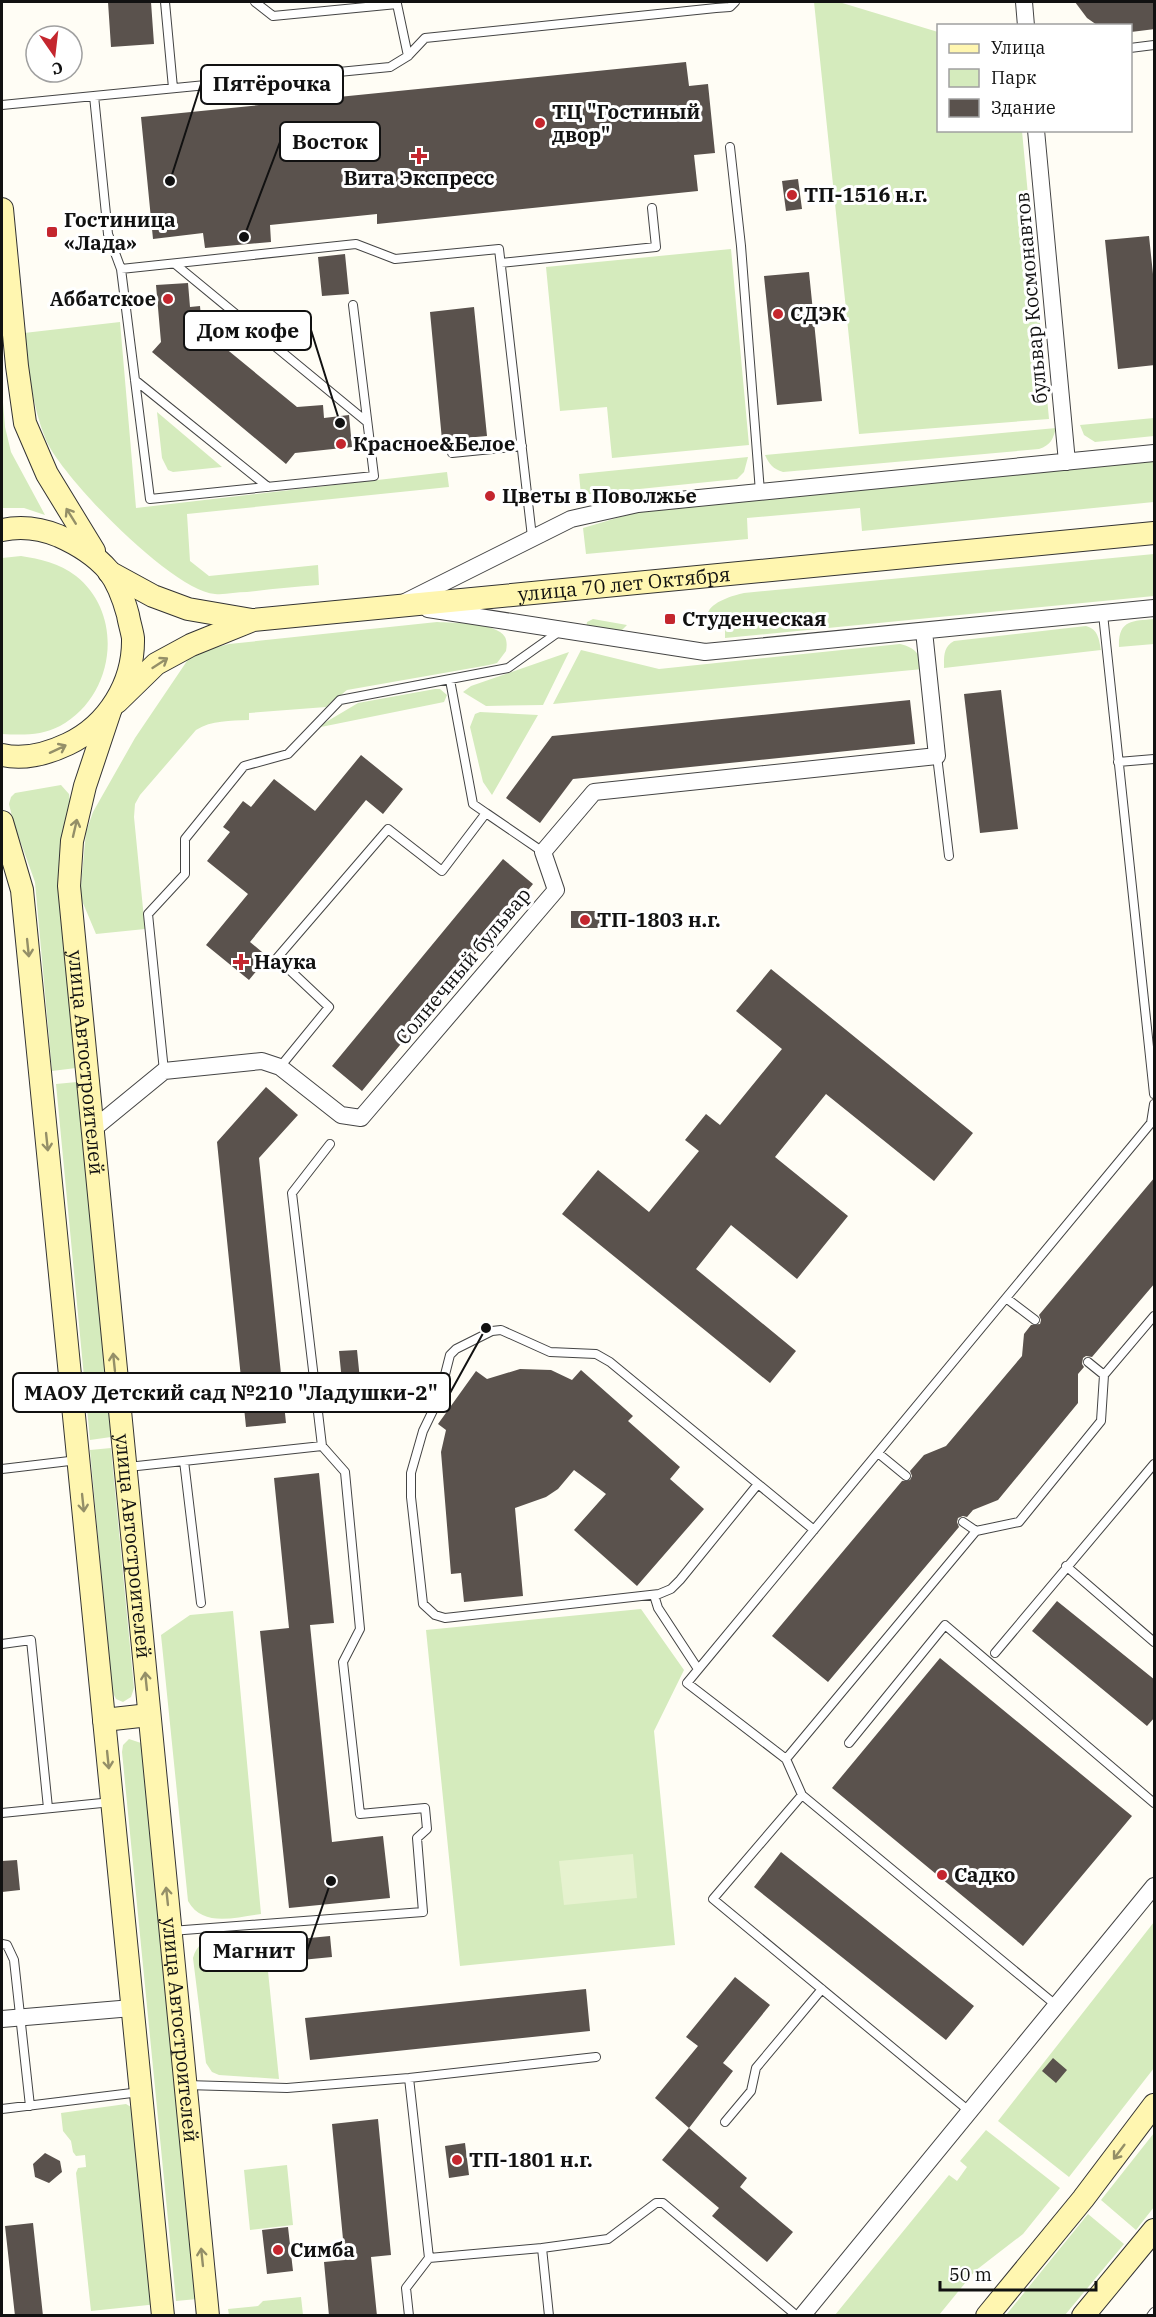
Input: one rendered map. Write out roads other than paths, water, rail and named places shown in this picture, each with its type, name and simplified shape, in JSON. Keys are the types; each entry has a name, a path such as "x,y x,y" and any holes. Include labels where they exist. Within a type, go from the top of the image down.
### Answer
{"main road":[{"path":"2,209 17,366 26,423 47,474 68,511 106,568"},
{"path":"2,530 11,528 45,531 77,543 106,568 153,596 188,609 253,620"},
{"name":"улица 70 лет Октября","path":"2,755 13,758 50,753 83,737 156,664 191,645 253,620 1155,533"},
{"name":"улица Автостроителей","path":"106,568 124,599 133,637 128,676 113,707 85,786 72,841 69,886 208,2316"},
{"path":"2,822 22,890 163,2316"},
{"path":"104,1720 149,1715"},
{"path":"987,2316 1083,2199 1155,2105"},
{"path":"1083,2316 1155,2230"}],"street":[{"path":"1024,2 1026,24"},
{"name":"бульвар Космонавтов","path":"1036,132 1067,462"},
{"path":"400,605 571,519 638,504 1155,453"},
{"path":"400,605 705,652 1155,609"},
{"path":"543,852 594,792 937,756 924,631"},
{"name":"Солнечный бульвар","path":"164,1071 262,1061 280,1067 341,1115 361,1118 556,890 543,852"},
{"path":"92,1130 164,1071"},
{"path":"802,2316 1155,1886"},
{"path":"2,2019 132,2008"}],"lane":[{"path":"165,2 173,88"},
{"path":"255,2 273,16 397,4 408,56"},
{"path":"2,105 390,67 408,56 425,38 723,8 730,7 735,2"},
{"path":"1132,48 1155,45"},
{"path":"94,96 108,234 121,268 150,499 374,476 353,306"},
{"path":"730,147 741,246 760,492"},
{"path":"501,263 656,247 652,208"},
{"path":"121,268 356,244 395,259 499,249 532,537"},
{"path":"175,264 367,422"},
{"path":"135,380 268,487"},
{"path":"452,453 522,446"},
{"path":"1103,614 1155,1094"},
{"path":"164,1071 148,914 185,874 185,839 244,766 288,754 340,699 508,668 563,629"},
{"path":"450,680 473,804 543,852"},
{"path":"937,756 949,856"},
{"path":"1118,762 1155,759"},
{"path":"280,1067 329,1006 277,958 388,829 441,871 486,813"},
{"path":"1057,2006 802,1796 786,1759 687,1683 1153,1124 1155,1104"},
{"path":"170,1931 423,1912 417,1838 427,1829 425,1808 360,1814 343,1662 360,1629 345,1472 322,1446 292,1193 330,1144"},
{"path":"1006,1298 1035,1320"},
{"path":"786,1759 976,1532 1019,1522 1101,1421 1104,1375 1155,1316"},
{"path":"758,1484 671,1589 654,1595 445,1618 428,1611 423,1604 420,1594 411,1497 411,1473 423,1431 440,1398 450,1355 456,1349 492,1330 501,1330 550,1352 596,1354 610,1362 758,1484 813,1530"},
{"path":"1088,1362 1104,1375"},
{"path":"125,1467 322,1446"},
{"path":"878,1453 906,1476"},
{"path":"2,1469 79,1460"},
{"path":"184,1461 201,1603"},
{"path":"994,1653 1066,1566 1154,1467"},
{"path":"963,1522 976,1532"},
{"path":"1066,1566 1155,1642"},
{"path":"654,1595 658,1608 698,1669"},
{"path":"849,1743 945,1625 1155,1803"},
{"path":"2,1644 31,1640 48,1808"},
{"path":"802,1796 713,1899 969,2111"},
{"path":"2,1813 112,1802"},
{"path":"2,1944 7,1945 14,1960 30,2106"},
{"path":"725,2122 751,2091 756,2068 822,1989"},
{"path":"185,2085 288,2088 409,2078 596,2057"},
{"path":"409,2078 429,2258 406,2288 409,2316"},
{"path":"2,2109 141,2092"},
{"path":"429,2258 542,2248 609,2239 656,2202 663,2202 797,2316"},
{"path":"542,2248 549,2316"},
{"path":"1151,2316 1155,2312"}],"place":[{"name":"ТЦ \"Гостиный двор\"","path":"540,123"},
{"name":"Вита Экспресс","path":"419,156"},
{"name":"Пятёрочка","path":"170,181"},
{"name":"ТП-1516 н.г.","path":"792,195"},
{"name":"Гостиница «Лада»","path":"52,232"},
{"name":"Восток","path":"244,237"},
{"name":"Аббатское","path":"168,299"},
{"name":"СДЭК","path":"778,314"},
{"name":"Дом кофе","path":"340,423"},
{"name":"Красное&Белое","path":"341,444"},
{"name":"Цветы в Поволжье","path":"490,496"},
{"name":"Студенческая","path":"670,619"},
{"name":"ТП-1803 н.г.","path":"585,920"},
{"name":"Наука","path":"241,962"},
{"name":"МАОУ Детский сад №210 \"Ладушки-2\"","path":"486,1328"},
{"name":"Садко","path":"942,1875"},
{"name":"Магнит","path":"331,1881"},
{"name":"ТП-1801 н.г.","path":"457,2160"},
{"name":"Симба","path":"278,2250"}]}
